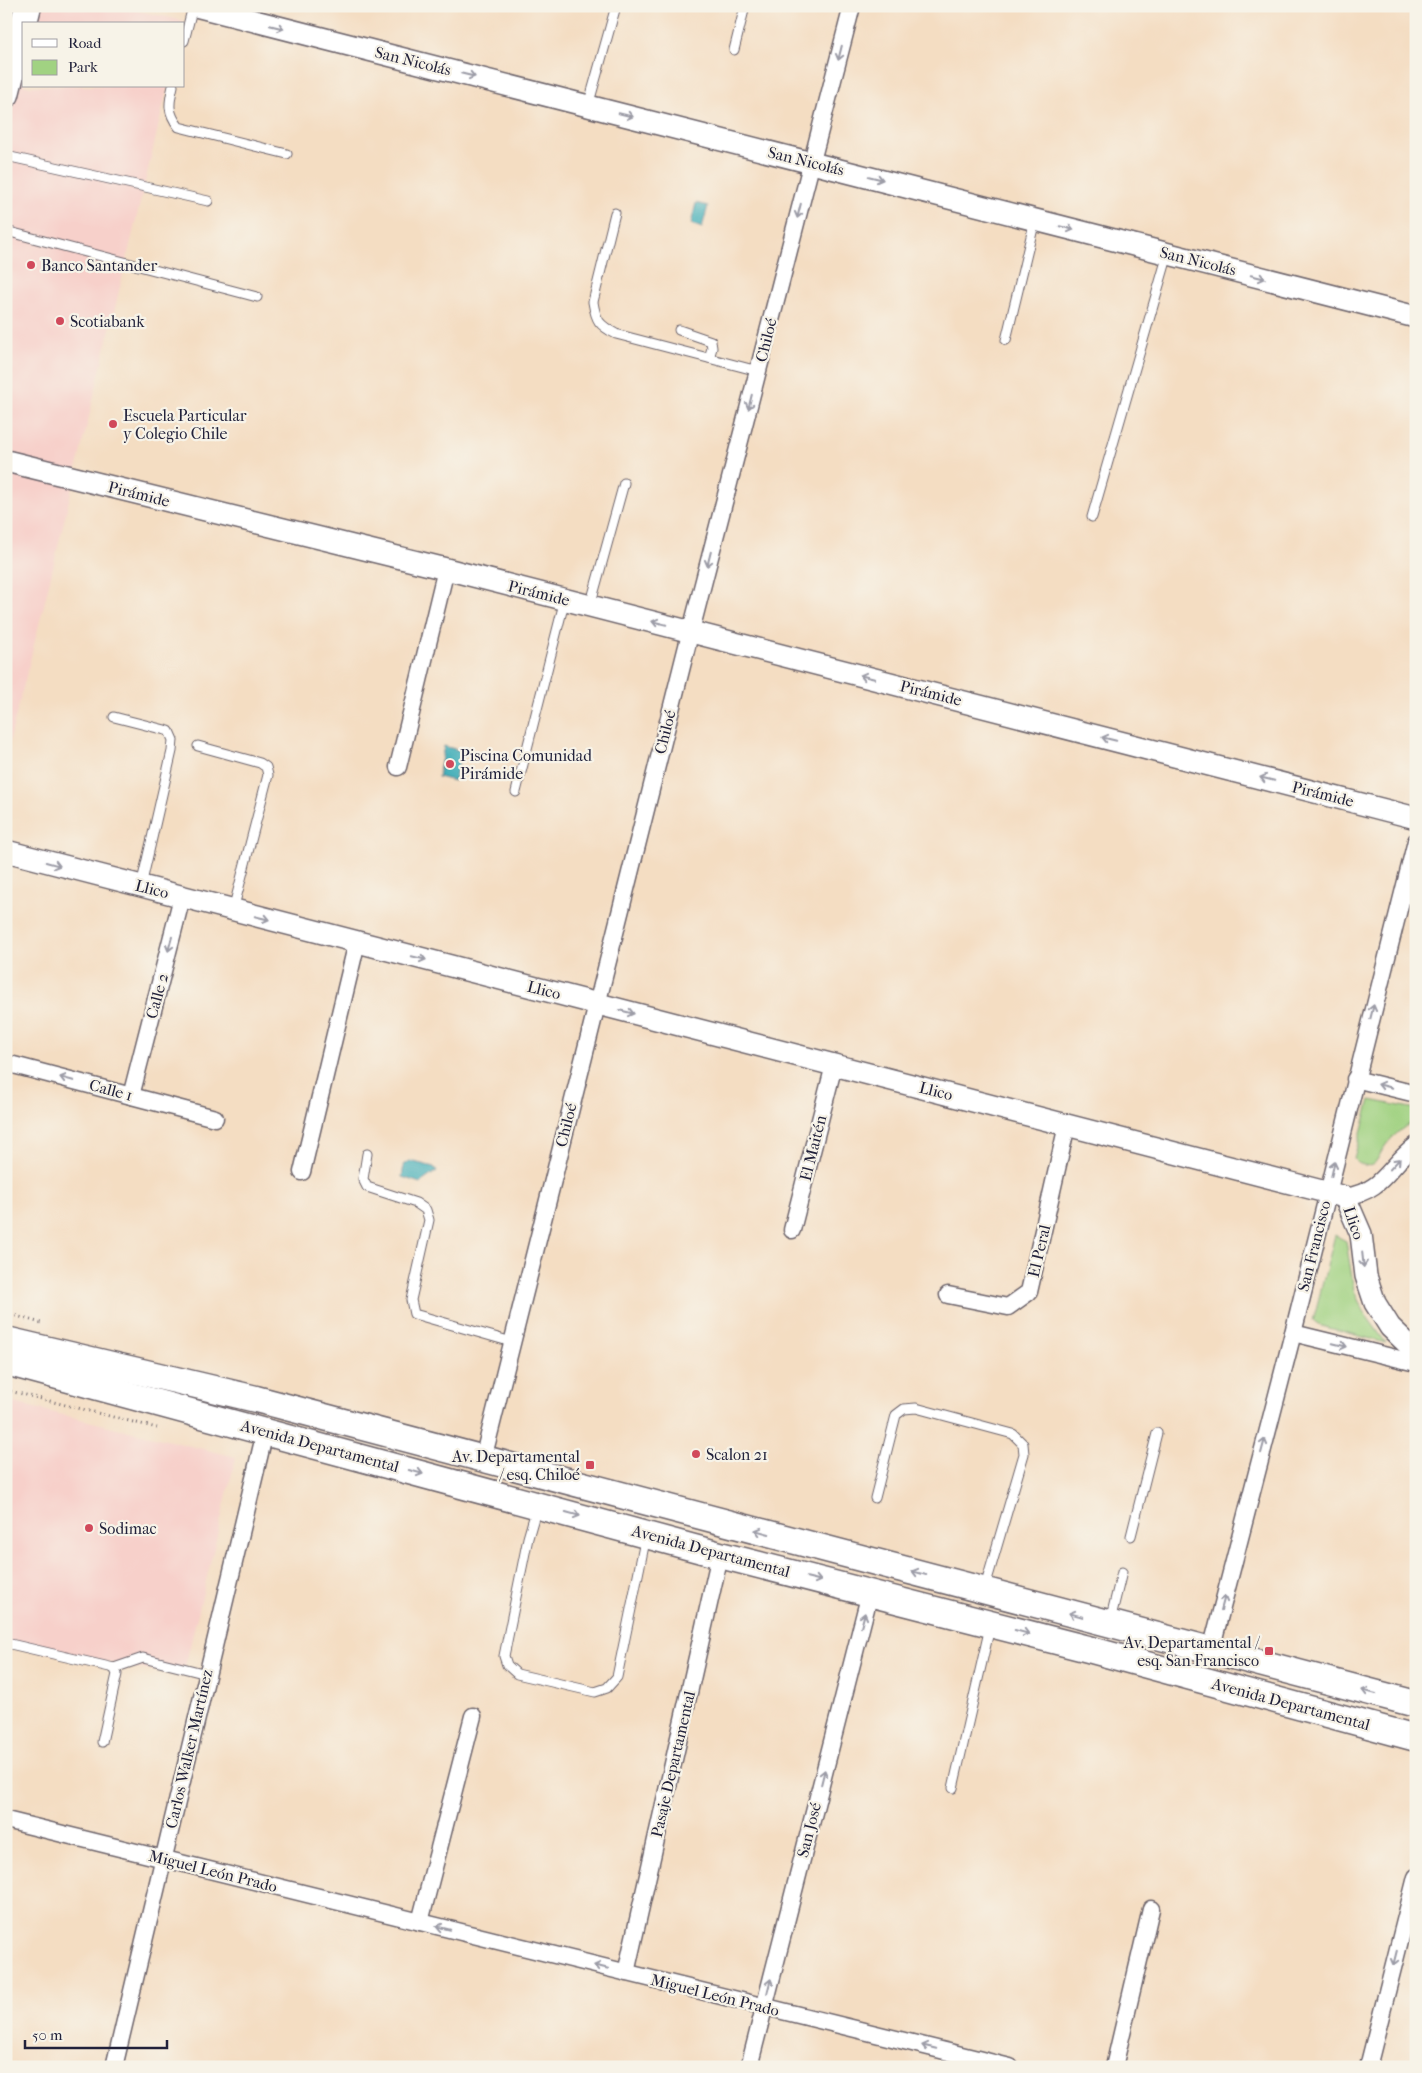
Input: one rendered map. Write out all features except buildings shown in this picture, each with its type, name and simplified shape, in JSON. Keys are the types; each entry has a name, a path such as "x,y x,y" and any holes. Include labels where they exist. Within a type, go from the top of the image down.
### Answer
{"main road":[{"path":"24,22 28,6"},
{"path":"6,94 22,30"},
{"path":"6,1324 157,1365 256,1399"},
{"name":"Avenida Departamental","path":"6,1340 256,1399 1416,1704"},
{"name":"Avenida Departamental","path":"6,1362 720,1555 990,1624 1416,1738"},
{"path":"6,1379 142,1413 182,1419 233,1423"}],"street":[{"name":"San Nicolás","path":"194,6 1416,317"},
{"name":"Chiloé","path":"483,1459 596,1004 852,6"},
{"name":"Pirámide","path":"6,461 565,599 1416,818"},
{"path":"398,767 446,569"},
{"name":"San Francisco","path":"1210,1650 1293,1333 1336,1195 1355,1079 1416,841"},
{"name":"Llico","path":"6,852 1336,1195 1361,1234 1366,1276 1375,1303 1390,1328 1416,1352"},
{"name":"Calle 2","path":"131,1096 182,897"},
{"path":"302,1172 357,942"},
{"name":"Calle 1","path":"6,1063 215,1118"},
{"name":"El Maitén","path":"792,1230 834,1065"},
{"path":"1355,1079 1416,1094"},
{"name":"El Peral","path":"948,1295 1008,1307 1029,1292 1067,1125"},
{"path":"1336,1195 1361,1194 1377,1185 1399,1160 1416,1145"},
{"path":"1293,1333 1416,1363"},
{"name":"Carlos Walker Martínez","path":"114,2067 264,1432"},
{"name":"Pasaje Departamental","path":"626,1973 720,1555"},
{"name":"San José","path":"748,2067 870,1593"},
{"path":"420,1922 474,1716"},
{"name":"Miguel León Prado","path":"6,1820 1010,2067"},
{"path":"1368,2067 1416,1877"},
{"path":"1114,2067 1151,1909"}],"lane":[{"path":"185,38 194,6"},
{"path":"588,106 616,6"},
{"path":"734,50 745,6"},
{"path":"172,88 168,105 169,113 178,127 287,154"},
{"path":"6,156 208,201"},
{"path":"615,213 593,302 595,316 602,327 616,334 758,371"},
{"path":"1006,340 1035,219"},
{"path":"6,231 257,297"},
{"path":"1092,517 1168,254"},
{"path":"679,330 711,340 712,348 709,358"},
{"path":"590,606 624,483"},
{"path":"516,792 565,599"},
{"path":"114,717 169,731 173,740 141,887"},
{"path":"198,746 260,762 266,767 268,775 233,910"},
{"path":"367,1154 363,1179 367,1187 416,1203 426,1210 429,1220 412,1300 414,1314 512,1342"},
{"path":"875,1498 896,1415 904,1409 916,1408 1013,1434 1024,1444 1024,1454 984,1590"},
{"path":"1131,1536 1157,1433"},
{"path":"538,1505 528,1538 504,1656 507,1665 517,1674 595,1692 607,1688 617,1677 646,1534"},
{"path":"1110,1624 1122,1572"},
{"path":"953,1788 990,1624"},
{"path":"6,1643 114,1668 143,1658 207,1674"},
{"path":"102,1742 117,1674 114,1668"}],"shaded area":[{"path":"6,6 117,6 184,21 22,22 22,88 168,88 43,609 6,755"},
{"name":"Sodimac","path":"6,1401 236,1457 183,1675 6,1646"}],"green space":[{"path":"1370,1100 1416,1109 1416,1120 1394,1136 1375,1162 1369,1166 1357,1163 1354,1158"},
{"path":"1335,1235 1346,1241 1354,1290 1363,1311 1386,1343 1318,1325 1313,1321"}],"water":[{"path":"696,203 708,206 702,228 691,224"},
{"name":"Piscina Comunidad Pirámide","path":"444,746 462,751 454,781 438,777"},
{"path":"410,1161 434,1167 437,1171 420,1183 402,1177 404,1165"}],"place":[{"name":"Banco Santander","path":"31,265"},
{"name":"Scotiabank","path":"60,321"},
{"name":"Escuela Particular y Colegio Chile","path":"113,424"},
{"name":"Piscina Comunidad Pirámide","path":"450,764"},
{"name":"Scalon 21","path":"696,1454"},
{"name":"Av. Departamental / esq. Chiloé","path":"590,1465"},
{"name":"Sodimac","path":"89,1528"},
{"name":"Av. Departamental / esq. San Francisco","path":"1269,1651"}]}
